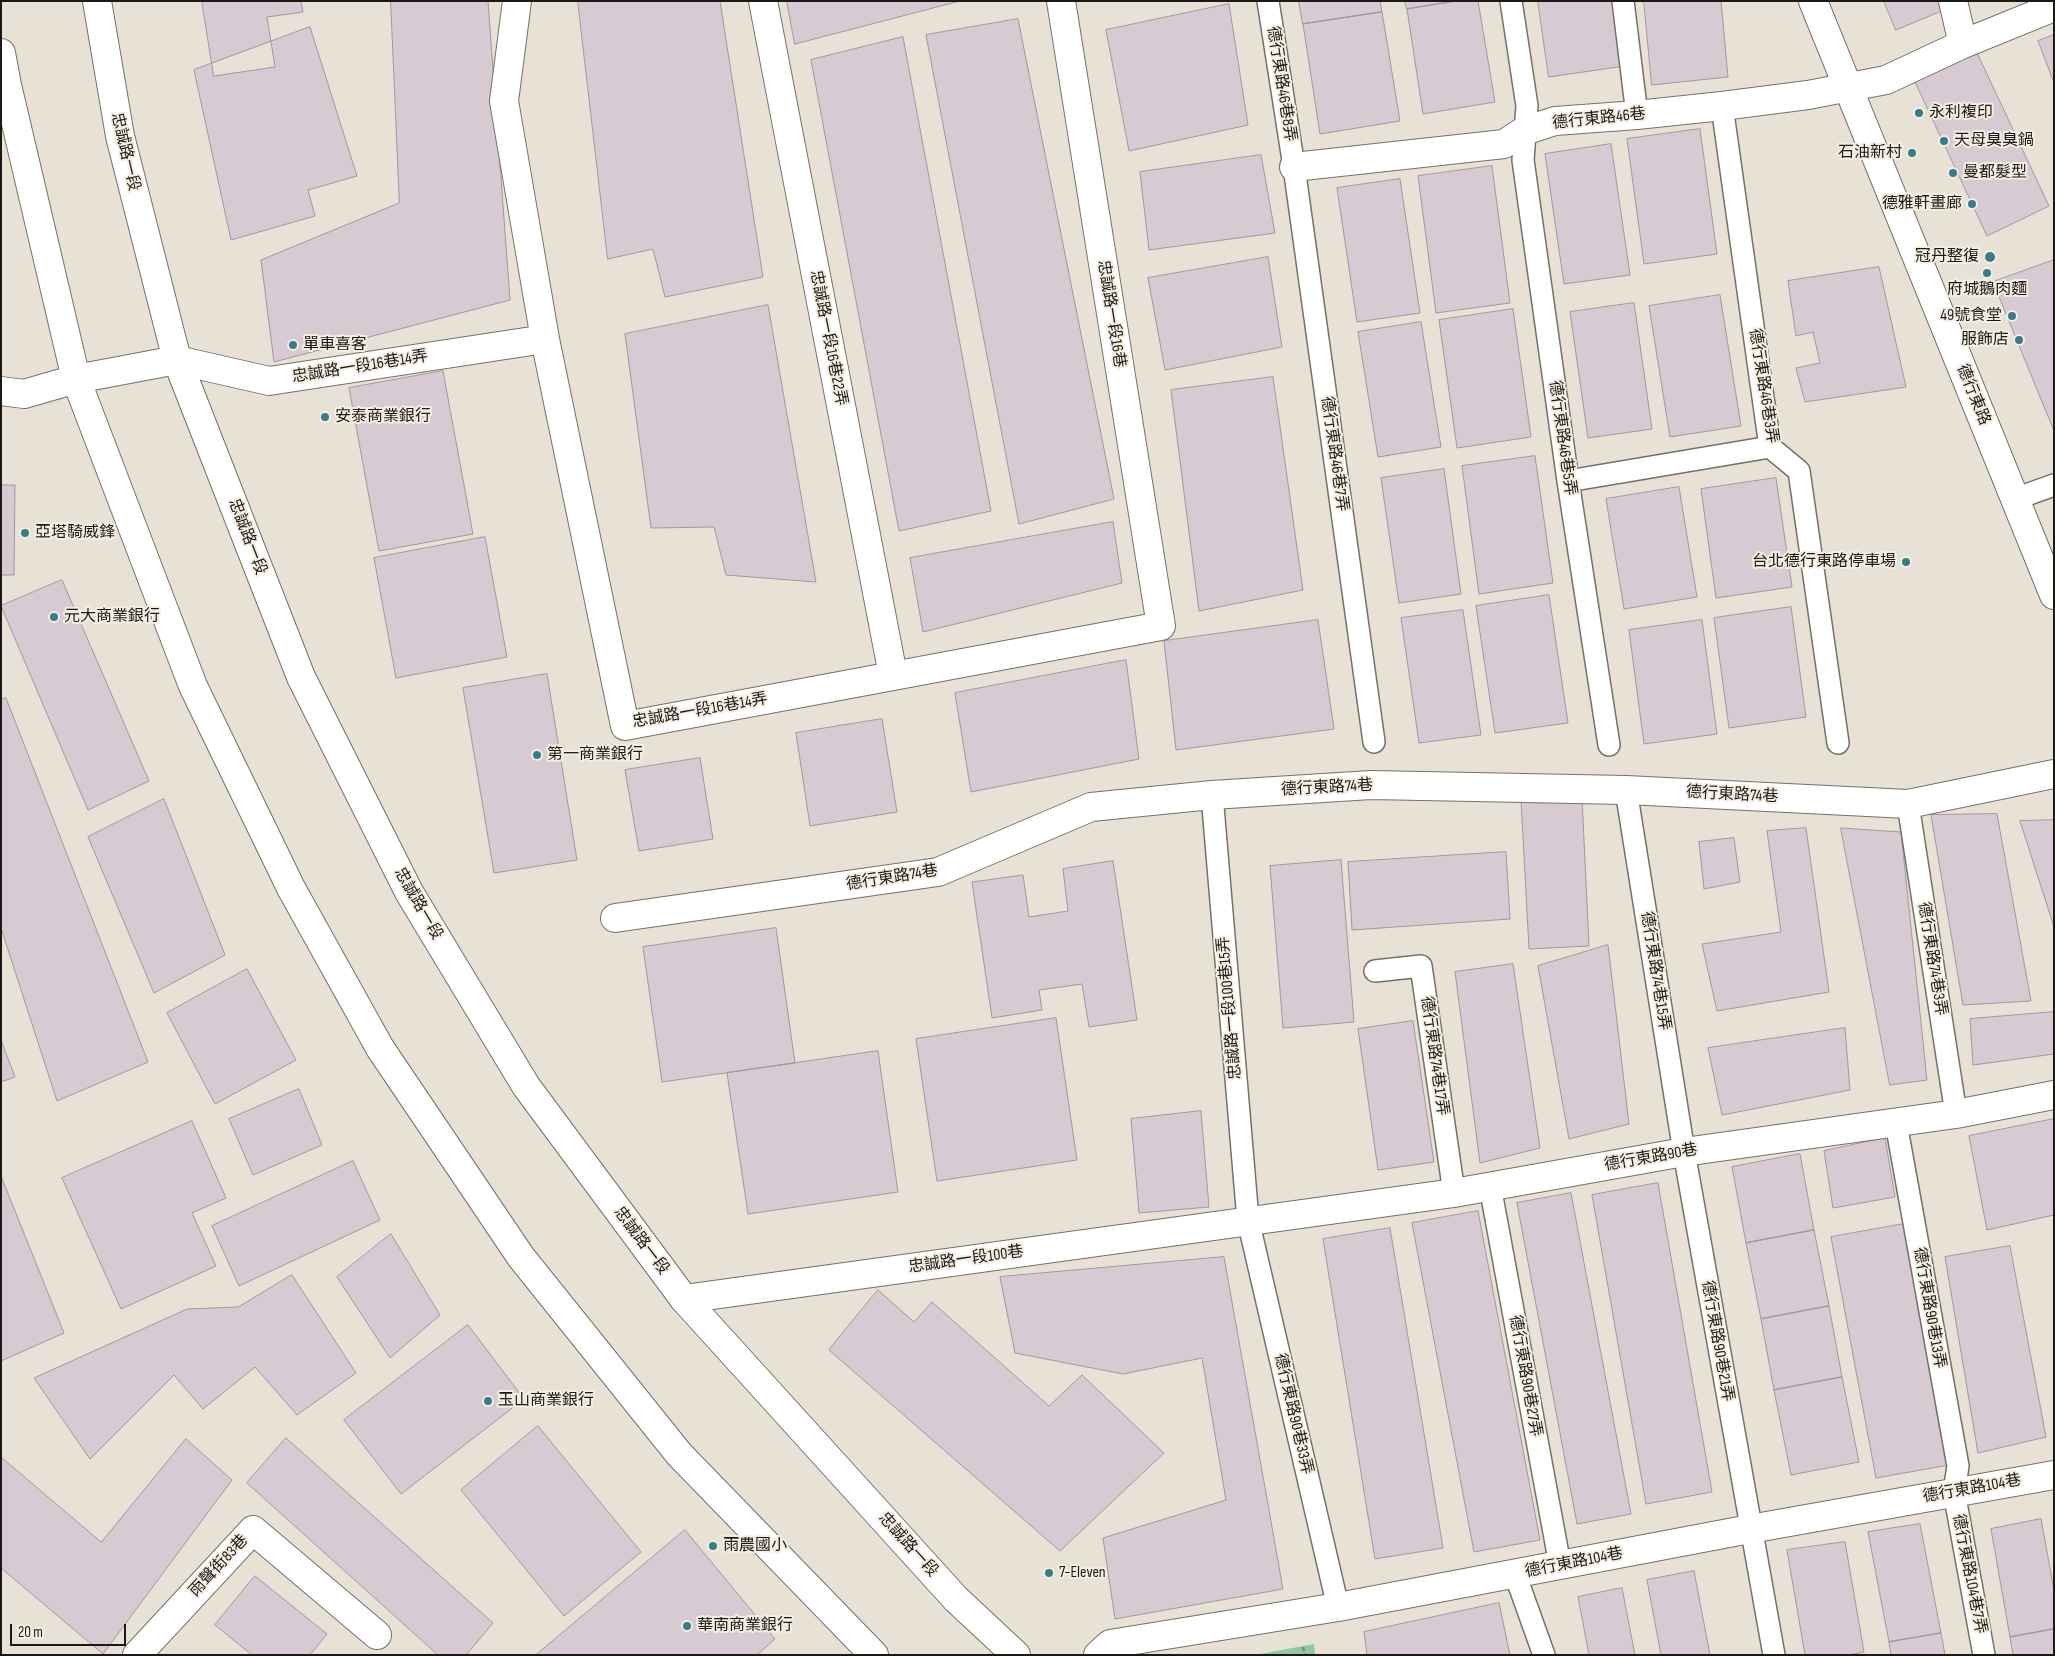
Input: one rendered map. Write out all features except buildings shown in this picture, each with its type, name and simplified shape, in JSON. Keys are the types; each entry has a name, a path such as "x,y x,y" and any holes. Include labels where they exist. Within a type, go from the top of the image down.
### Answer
{"street":[{"name":"忠誠路一段","path":"97,1 120,136 177,360 301,678 409,892 526,1086 684,1299 956,1599 1016,1655"},
{"name":"忠誠路一段16巷14弄","path":"517,1 504,101 545,339 625,726 1161,626"},
{"name":"忠誠路一段16巷22弄","path":"763,1 893,675"},
{"name":"忠誠路一段16巷","path":"1062,1 1161,626"},
{"name":"德行東路","path":"1813,1 2054,594"},
{"path":"1954,1 1963,44"},
{"name":"德行東路46巷","path":"1294,167 1504,144 1524,130 1555,121 1722,106 1808,95 1886,80 1963,44 2054,7"},
{"path":"1,53 6,85 76,379 193,686 291,888 380,1048 520,1257 679,1454 874,1655"},
{"name":"忠誠路一段16巷14弄","path":"177,360 269,381 545,339"},
{"path":"1,391 24,394 76,379 177,360"},
{"name":"德行東路74巷","path":"615,918 938,872 1091,807 1212,795 1371,785 1626,790 1908,804 2054,774"},
{"name":"德行東路90巷","path":"1248,1220 1454,1193 1684,1152 1956,1114 2054,1095"},
{"name":"忠誠路一段100巷","path":"684,1299 1248,1220"},
{"name":"德行東路104巷","path":"1098,1655 1110,1644 1338,1607 1750,1529 2054,1475"},
{"name":"雨聲街83巷","path":"136,1655 253,1530 376,1635"}],"lane":[{"name":"德行東路46巷8弄","path":"1268,1 1294,167"},
{"name":"德行東路46巷5弄","path":"1511,1 1527,106 1523,160 1568,481 1609,745"},
{"path":"1624,1 1637,115"},
{"name":"德行東路46巷3弄","path":"1722,106 1770,447 1799,471 1838,743"},
{"name":"德行東路46巷7弄","path":"1294,167 1374,742"},
{"path":"1568,481 1770,447"},
{"path":"2015,499 2054,485"},
{"name":"德行東路74巷15弄","path":"1626,790 1684,1152"},
{"name":"忠誠路一段100巷15弄","path":"1212,795 1248,1220"},
{"name":"德行東路74巷3弄","path":"1908,804 1956,1114"},
{"name":"德行東路74巷17弄","path":"1374,971 1421,966 1454,1193"},
{"name":"德行東路90巷13弄","path":"1896,1123 1958,1466 1954,1492"},
{"name":"德行東路90巷21弄","path":"1684,1152 1774,1655"},
{"name":"德行東路90巷27弄","path":"1490,1186 1560,1565"},
{"name":"德行東路90巷33弄","path":"1248,1220 1338,1607"},
{"name":"德行東路104巷7弄","path":"1954,1492 1984,1655"},
{"path":"1515,1574 1544,1655"}],"green space":[{"path":"1314,1644 1315,1655 1255,1655"}],"place":[{"name":"永利複印","path":"1919,113"},
{"name":"天母臭臭鍋","path":"1944,141"},
{"name":"石油新村","path":"1912,153"},
{"name":"曼都髮型","path":"1953,173"},
{"name":"德雅軒畫廊","path":"1972,204"},
{"name":"冠丹整復","path":"1990,257"},
{"name":"府城鵝肉麵","path":"1987,273"},
{"name":"49號食堂","path":"2012,316"},
{"name":"服飾店","path":"2019,340"},
{"name":"單車喜客","path":"293,345"},
{"name":"安泰商業銀行","path":"325,417"},
{"name":"亞塔騎威鋒","path":"25,533"},
{"name":"台北德行東路停車場","path":"1906,562"},
{"name":"元大商業銀行","path":"54,617"},
{"name":"第一商業銀行","path":"537,755"},
{"name":"玉山商業銀行","path":"488,1401"},
{"name":"雨農國小","path":"713,1546"},
{"name":"7-Eleven","path":"1049,1573"},
{"name":"華南商業銀行","path":"687,1626"}]}
